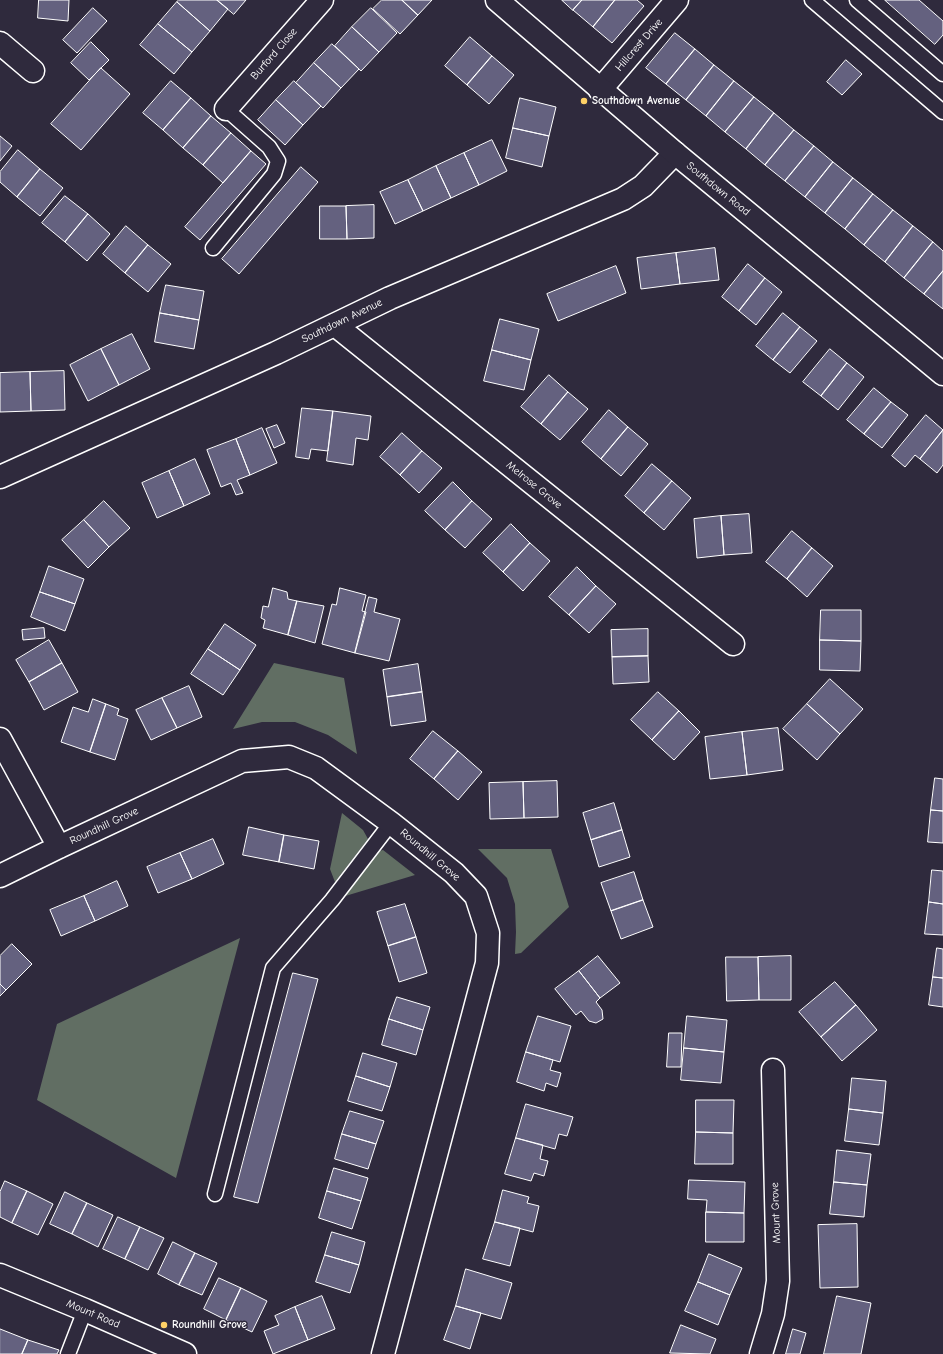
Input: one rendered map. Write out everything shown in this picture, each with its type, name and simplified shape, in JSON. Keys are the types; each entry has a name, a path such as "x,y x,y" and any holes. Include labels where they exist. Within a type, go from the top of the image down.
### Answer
{"street":[{"name":"Burford Close","path":"226,109 322,0"},
{"name":"Southdown Road","path":"497,0 675,153 943,374"},
{"name":"Hillcrest Drive","path":"600,90 677,0"},
{"path":"0,43 33,71"},
{"name":"Southdown Avenue","path":"0,477 276,353 390,298 623,199 643,186 675,153"},
{"name":"Melrose Grove","path":"335,325 733,644"},
{"path":"0,739 59,847"},
{"name":"Roundhill Grove","path":"0,876 242,761 288,757 316,768 391,823 454,873 476,896 488,933 487,964 383,1354"},
{"name":"Mount Grove","path":"761,1354 773,1314 778,1281 773,1070"},
{"name":"Mount Road","path":"0,1275 185,1354"}],"lane":[{"path":"812,0 943,112"},
{"path":"857,0 943,74"},
{"path":"213,248 274,174 278,161 269,147 226,109"},
{"path":"215,1194 273,968 332,900 391,823"},
{"path":"68,1354 85,1310"}],"green space":[{"path":"274,663 344,678 357,754 328,735 295,722 262,722 233,729"},
{"path":"342,813 363,830 368,839 335,882 330,869"},
{"path":"478,849 551,849 569,907 521,953 515,954 515,904 507,878"},
{"path":"383,850 415,875 342,897 376,852"},
{"path":"240,938 176,1178 37,1100 57,1024"}],"building":[{"path":"39,0 69,0 68,21 38,18"},
{"path":"179,0 217,0 228,9 210,31 177,2"},
{"path":"217,0 246,0 234,14"},
{"path":"382,0 402,0 418,15 400,34 373,9"},
{"path":"402,0 432,0 418,15"},
{"path":"562,0 582,0 573,10"},
{"path":"582,0 615,0 593,27 573,10"},
{"path":"615,0 637,0 644,6 612,43 593,27"},
{"path":"885,0 919,0 943,21 943,35 935,44"},
{"path":"177,2 210,31 192,52 158,24"},
{"path":"93,8 107,21 77,53 63,40"},
{"path":"371,8 397,33 379,52 352,27"},
{"path":"158,24 192,52 174,74 140,45"},
{"path":"352,27 379,52 361,71 335,46"},
{"path":"675,33 695,49 666,84 646,68"},
{"path":"470,37 492,56 467,85 445,66"},
{"path":"91,42 109,60 89,80 71,63"},
{"path":"332,44 359,69 341,88 314,63"},
{"path":"695,49 714,65 686,100 666,84"},
{"path":"492,56 514,75 489,104 467,85"},
{"path":"846,60 862,74 842,95 827,82"},
{"path":"314,63 341,88 323,108 296,83"},
{"path":"714,65 734,81 706,116 686,100"},
{"path":"101,68 130,94 81,150 51,124"},
{"path":"171,81 191,98 163,130 143,113"},
{"path":"294,81 321,106 303,125 276,100"},
{"path":"734,81 754,97 725,132 706,116"},
{"path":"754,97 774,113 746,149 725,132"},
{"path":"191,98 211,116 183,148 163,130"},
{"path":"520,98 556,107 549,136 513,128"},
{"path":"276,100 303,125 285,145 258,120"},
{"path":"774,113 794,130 765,165 746,149"},
{"path":"211,116 231,133 203,165 183,148"},
{"path":"513,128 549,136 542,167 506,158"},
{"path":"794,130 814,146 785,181 765,165"},
{"path":"231,133 251,151 223,183 203,165"},
{"path":"0,136 12,146 0,161"},
{"path":"492,140 507,171 479,185 464,153"},
{"path":"814,146 833,162 805,197 785,181"},
{"path":"18,150 40,169 17,197 0,182 0,172"},
{"path":"251,151 266,164 200,240 185,227"},
{"path":"464,153 479,185 451,198 436,166"},
{"path":"833,162 853,178 825,213 805,197"},
{"path":"436,166 451,198 423,211 408,180"},
{"path":"301,167 318,182 239,274 222,259"},
{"path":"40,169 63,188 40,216 17,197"},
{"path":"853,178 873,194 845,229 825,213"},
{"path":"408,180 423,211 395,224 380,192"},
{"path":"873,194 893,210 864,245 845,229"},
{"path":"65,196 88,214 65,242 42,223"},
{"path":"374,205 374,238 347,239 346,206"},
{"path":"320,206 346,206 347,239 320,239"},
{"path":"893,210 913,226 885,262 864,245"},
{"path":"88,214 110,234 87,261 65,242"},
{"path":"126,226 148,245 125,273 103,254"},
{"path":"913,226 933,242 904,278 885,262"},
{"path":"933,242 943,251 943,271 924,294 904,278"},
{"path":"148,245 171,264 148,292 125,273"},
{"path":"715,248 719,280 680,284 676,253"},
{"path":"676,253 680,284 641,289 637,258"},
{"path":"748,264 765,278 739,311 722,297"},
{"path":"616,266 626,293 558,321 547,294"},
{"path":"943,271 943,309 924,294"},
{"path":"765,278 782,292 756,325 739,311"},
{"path":"166,285 204,291 199,320 160,313"},
{"path":"160,313 199,320 194,349 155,342"},
{"path":"783,313 800,327 773,360 756,346"},
{"path":"500,319 539,329 531,360 492,350"},
{"path":"800,327 817,341 790,373 773,360"},
{"path":"132,334 150,369 119,385 101,349"},
{"path":"101,349 119,385 88,401 70,365"},
{"path":"830,349 847,363 821,396 803,382"},
{"path":"492,350 531,360 524,390 484,381"},
{"path":"847,363 864,377 838,410 821,396"},
{"path":"64,371 65,410 31,411 30,372"},
{"path":"30,372 31,411 0,412 0,373"},
{"path":"549,375 568,392 541,424 521,407"},
{"path":"874,388 891,402 864,434 847,420"},
{"path":"568,392 588,409 560,440 541,424"},
{"path":"891,402 908,415 882,448 864,434"},
{"path":"302,408 333,411 328,451 311,449 309,459 296,457"},
{"path":"609,410 628,427 601,459 582,442"},
{"path":"333,411 371,416 368,440 356,438 353,465 327,461"},
{"path":"926,415 943,430 920,459 915,455 905,467 892,456"},
{"path":"277,425 285,443 274,448 266,429"},
{"path":"628,427 648,444 621,476 601,459"},
{"path":"262,428 277,463 250,475 236,439"},
{"path":"943,430 943,465 937,473 920,459"},
{"path":"402,433 422,451 400,475 380,457"},
{"path":"236,439 250,475 237,480 243,493 236,495 231,483 221,487 207,450"},
{"path":"422,451 442,468 419,493 400,475"},
{"path":"195,459 210,494 184,506 169,471"},
{"path":"652,464 672,481 644,513 625,496"},
{"path":"169,471 184,506 157,518 142,483"},
{"path":"672,481 691,498 664,530 644,513"},
{"path":"453,482 472,501 445,530 425,511"},
{"path":"104,501 130,528 109,547 84,520"},
{"path":"472,501 492,519 465,548 445,530"},
{"path":"749,514 752,553 724,555 721,516"},
{"path":"721,516 724,555 697,558 694,519"},
{"path":"84,520 109,547 88,568 62,540"},
{"path":"511,524 530,543 503,572 483,553"},
{"path":"792,531 812,548 787,579 766,562"},
{"path":"530,543 550,561 523,591 503,572"},
{"path":"812,548 833,566 807,597 787,579"},
{"path":"49,566 84,579 75,604 40,592"},
{"path":"577,567 596,586 569,615 549,597"},
{"path":"596,586 616,604 589,633 569,615"},
{"path":"273,588 287,592 288,599 297,601 288,635 263,628 265,620 261,618 263,606 268,607"},
{"path":"340,588 366,595 362,611 366,612 355,653 322,644 332,604 336,605"},
{"path":"40,592 75,604 65,631 31,617"},
{"path":"369,597 377,599 374,612 400,619 389,661 355,653"},
{"path":"297,601 324,606 315,643 288,635"},
{"path":"821,610 861,610 861,641 820,640"},
{"path":"225,624 256,645 240,670 208,649"},
{"path":"44,628 45,638 23,640 22,630"},
{"path":"648,629 648,656 612,657 611,630"},
{"path":"49,640 62,663 29,682 16,660"},
{"path":"820,640 861,641 860,671 820,670"},
{"path":"208,649 240,670 223,695 191,674"},
{"path":"648,656 649,682 613,684 612,657"},
{"path":"62,663 78,692 44,710 29,682"},
{"path":"418,664 422,692 387,697 383,670"},
{"path":"830,679 863,709 840,734 807,704"},
{"path":"189,686 202,717 177,728 162,698"},
{"path":"422,692 426,721 391,726 387,697"},
{"path":"658,692 679,711 652,740 631,720"},
{"path":"162,698 177,728 151,740 136,710"},
{"path":"93,699 106,704 90,752 61,742 73,707 88,712"},
{"path":"106,704 119,709 117,715 128,719 115,760 90,752"},
{"path":"807,704 840,734 817,760 783,729"},
{"path":"679,711 700,732 674,760 652,740"},
{"path":"778,728 783,770 747,775 742,732"},
{"path":"433,731 458,751 434,779 410,759"},
{"path":"742,732 747,775 710,779 705,737"},
{"path":"458,751 482,772 458,800 434,779"},
{"path":"935,778 943,779 943,811 931,810"},
{"path":"557,781 558,817 524,818 523,782"},
{"path":"523,782 524,818 490,819 489,783"},
{"path":"614,803 622,830 591,840 583,813"},
{"path":"931,810 943,811 943,843 928,842"},
{"path":"249,827 284,835 279,862 243,855"},
{"path":"622,830 630,857 599,867 591,840"},
{"path":"284,835 319,841 314,869 279,862"},
{"path":"213,839 224,864 192,879 180,853"},
{"path":"180,853 192,879 158,893 147,867"},
{"path":"932,870 943,871 943,904 929,902"},
{"path":"634,872 643,900 611,911 601,883"},
{"path":"117,881 128,906 95,921 84,896"},
{"path":"84,896 95,921 61,936 50,910"},
{"path":"643,900 653,927 621,939 611,911"},
{"path":"929,902 943,904 943,935 925,934"},
{"path":"405,904 416,937 388,946 377,912"},
{"path":"416,937 427,973 399,982 388,946"},
{"path":"12,944 32,964 6,990 0,984 0,956"},
{"path":"937,948 943,949 943,978 933,977"},
{"path":"598,956 620,983 600,998 579,971"},
{"path":"791,956 791,1000 759,1000 758,957"},
{"path":"726,957 758,957 759,1000 727,1001"},
{"path":"579,971 600,998 596,1002 602,1010 603,1019 596,1023 589,1021 581,1011 576,1015 555,989"},
{"path":"293,973 318,979 258,1203 234,1197"},
{"path":"933,977 943,978 943,1007 929,1005"},
{"path":"835,982 856,1005 821,1037 799,1012"},
{"path":"0,984 6,990 0,996"},
{"path":"397,997 430,1007 423,1030 389,1019"},
{"path":"856,1005 877,1030 842,1061 821,1037"},
{"path":"538,1016 571,1026 560,1062 526,1052"},
{"path":"687,1016 727,1020 724,1052 684,1048"},
{"path":"389,1019 423,1030 416,1055 382,1045"},
{"path":"669,1033 682,1033 681,1067 667,1067"},
{"path":"684,1048 724,1052 721,1083 681,1080"},
{"path":"526,1052 553,1060 550,1070 561,1073 557,1087 546,1083 544,1091 517,1082"},
{"path":"363,1053 397,1063 390,1087 356,1076"},
{"path":"356,1076 390,1087 382,1111 348,1101"},
{"path":"852,1078 886,1081 883,1113 849,1109"},
{"path":"696,1100 734,1100 733,1133 696,1132"},
{"path":"526,1104 573,1117 567,1136 559,1134 555,1149 516,1138"},
{"path":"849,1109 883,1113 879,1145 845,1141"},
{"path":"350,1111 384,1121 376,1144 342,1134"},
{"path":"696,1132 733,1133 733,1164 695,1164"},
{"path":"342,1134 376,1144 368,1169 335,1159"},
{"path":"516,1138 543,1145 540,1159 548,1161 544,1176 534,1173 531,1181 505,1174"},
{"path":"837,1150 871,1154 867,1185 834,1182"},
{"path":"334,1168 368,1178 361,1201 327,1191"},
{"path":"689,1180 745,1182 744,1213 706,1212 707,1200 688,1199"},
{"path":"5,1181 27,1191 12,1223 0,1217 0,1192"},
{"path":"834,1182 867,1185 864,1217 830,1214"},
{"path":"503,1190 529,1197 527,1203 539,1206 533,1232 495,1222"},
{"path":"27,1191 53,1204 38,1235 12,1223"},
{"path":"327,1191 361,1201 352,1229 319,1218"},
{"path":"65,1192 87,1203 72,1234 50,1224"},
{"path":"87,1203 113,1215 98,1247 72,1234"},
{"path":"706,1212 744,1213 744,1242 706,1242"},
{"path":"118,1217 140,1227 125,1259 103,1249"},
{"path":"495,1222 520,1228 510,1266 483,1259"},
{"path":"857,1224 858,1287 820,1288 818,1225"},
{"path":"140,1227 164,1238 148,1270 125,1259"},
{"path":"332,1232 365,1242 359,1265 325,1255"},
{"path":"173,1242 195,1253 179,1285 158,1274"},
{"path":"195,1253 217,1263 202,1295 179,1285"},
{"path":"709,1254 742,1268 730,1295 698,1282"},
{"path":"325,1255 359,1265 350,1293 316,1282"},
{"path":"466,1269 512,1283 501,1319 456,1306"},
{"path":"219,1278 241,1288 226,1320 204,1309"},
{"path":"698,1282 730,1295 718,1325 685,1311"},
{"path":"241,1288 267,1301 252,1332 226,1320"},
{"path":"322,1296 335,1329 308,1340 295,1307"},
{"path":"837,1296 871,1303 861,1354 824,1354"},
{"path":"456,1306 481,1313 470,1349 444,1340"},
{"path":"295,1307 308,1340 273,1354 264,1331 279,1325 275,1316"},
{"path":"681,1325 716,1339 710,1354 670,1353"},
{"path":"0,1329 28,1340 22,1354 0,1354"},
{"path":"793,1329 806,1333 800,1354 786,1354"},
{"path":"28,1340 59,1350 57,1354 22,1354"}],"place":[{"name":"Southdown Avenue","path":"584,101"},
{"name":"Roundhill Grove","path":"164,1325"}]}
